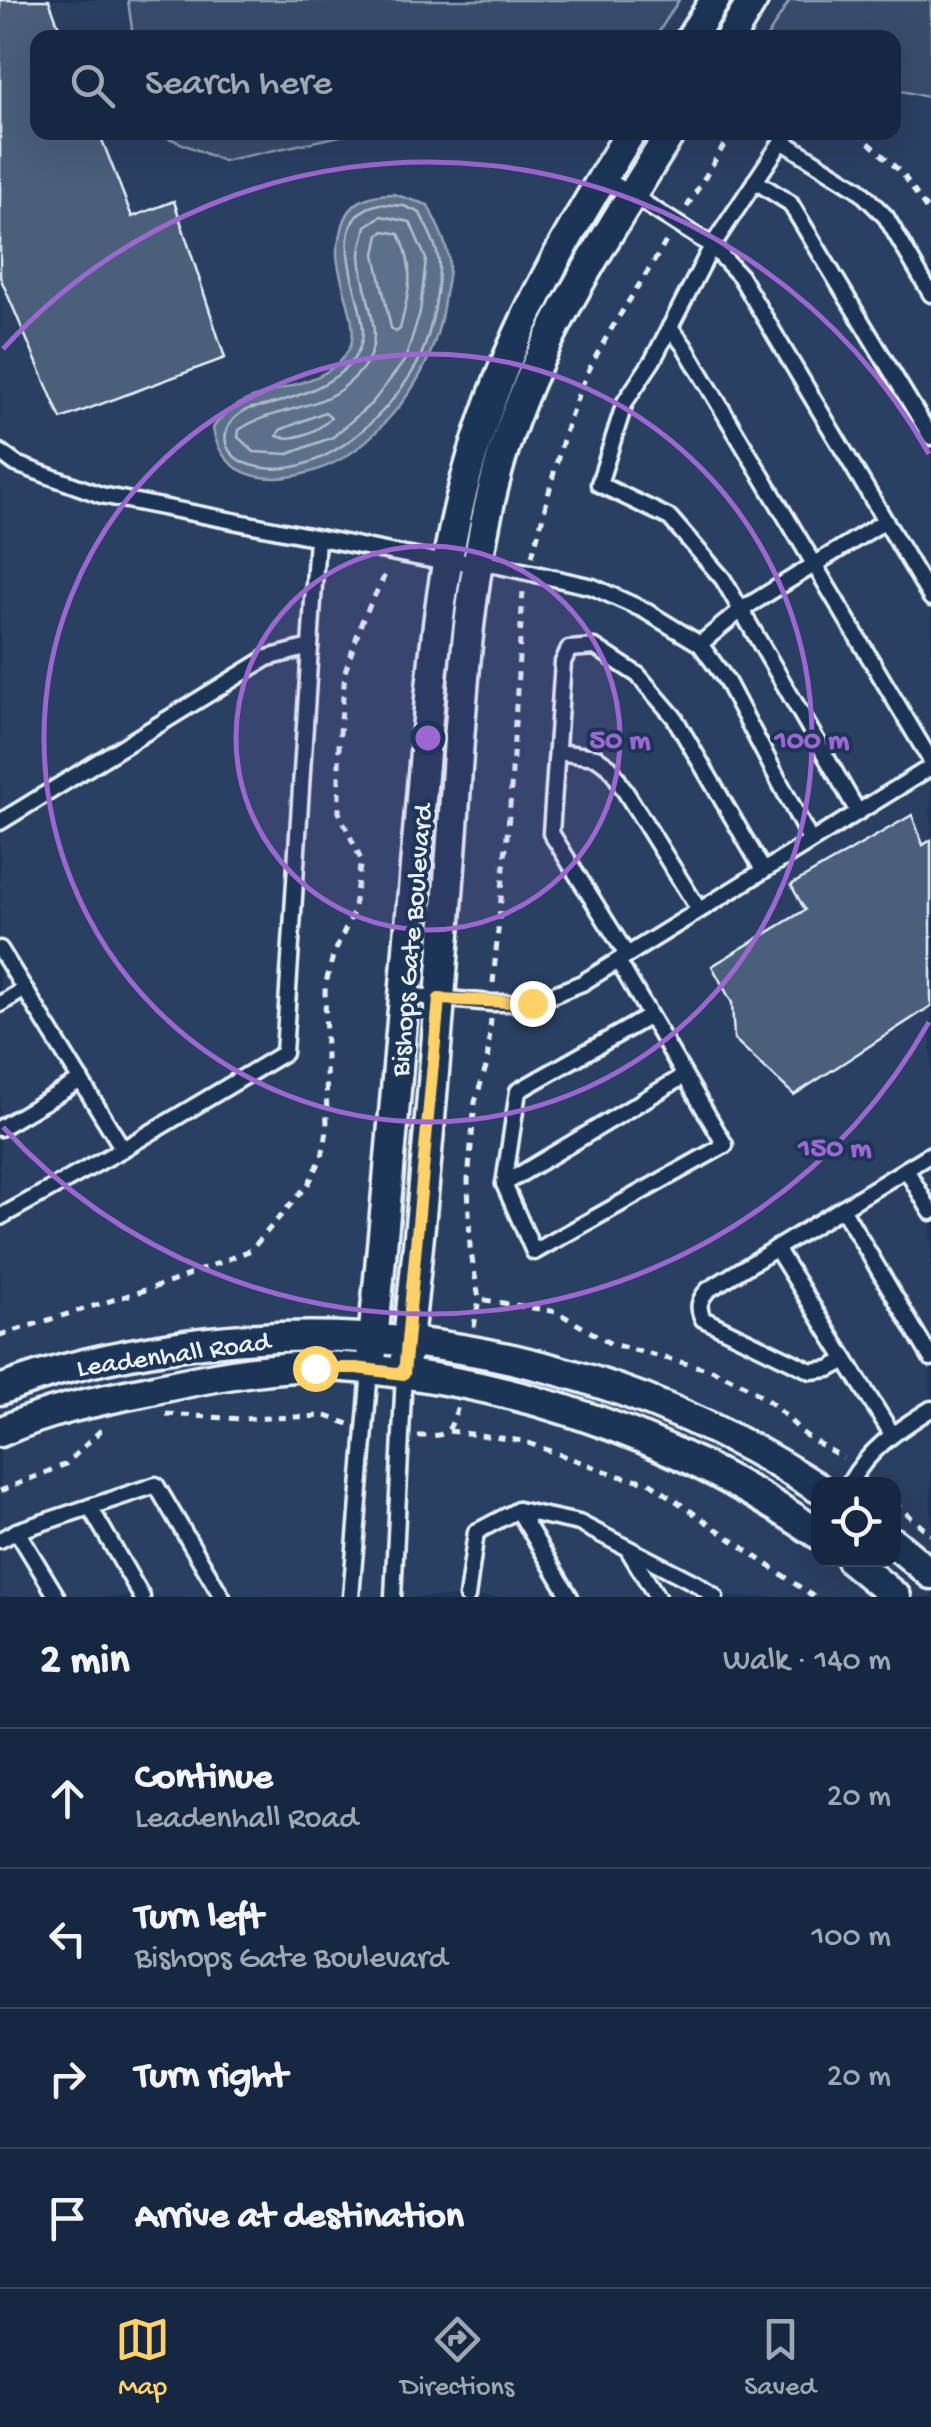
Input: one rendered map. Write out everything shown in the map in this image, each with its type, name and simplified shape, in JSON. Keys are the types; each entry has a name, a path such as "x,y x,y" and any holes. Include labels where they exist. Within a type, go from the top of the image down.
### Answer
{"street":[{"path":"696,30 715,0"},
{"path":"735,30 753,0"},
{"name":"Bishops Gate Boulevard","path":"370,1370 430,684 446,563 474,450 513,340 561,246 626,140"},
{"name":"Bishops Gate Boulevard","path":"404,1374 439,999 464,668 478,561 503,452 522,400 571,298 666,140"},
{"name":"Leadenhall Road","path":"0,1390 58,1370 136,1352 218,1341 305,1335 470,1350 525,1360 642,1397 766,1456 811,1484"},
{"name":"Leadenhall Road","path":"0,1432 50,1413 194,1381 274,1370 404,1374 566,1408 654,1441 740,1483 811,1529"},
{"name":"Leadenhall Road","path":"39,1378 50,1413"},
{"path":"901,1549 931,1574"},
{"path":"860,1567 896,1597"}],"lane":[{"path":"858,812 723,579 670,518 599,484 624,402 670,328 712,246 782,142 858,189 886,218 931,294"},
{"path":"603,177 712,246 740,276 931,598"},
{"path":"756,181 790,203 931,437"},
{"path":"404,995 532,1003 582,983 931,764 815,564 670,328"},
{"path":"0,452 16,464 101,495 446,563 478,561 594,588 644,610 700,644 726,680 810,840"},
{"path":"700,644 741,610 885,520"},
{"path":"0,1217 284,1053 317,538"},
{"path":"0,822 267,658 310,647"},
{"path":"650,1016 518,1092 504,1184 534,1252 725,1145 551,834 563,662 569,649 595,647 638,675 674,717 763,870"},
{"path":"557,752 596,757 610,768 699,910"},
{"path":"0,950 123,1148"},
{"path":"0,1004 24,989"},
{"path":"504,1184 684,1076"},
{"path":"0,1128 81,1080"},
{"path":"846,1360 829,1370 810,1371 703,1319 698,1310 700,1299 708,1290 931,1154"},
{"path":"906,1170 931,1212"},
{"path":"842,1208 931,1358"},
{"path":"776,1248 892,1434"},
{"path":"352,1597 370,1370"},
{"path":"393,1597 404,1374"},
{"path":"854,1477 869,1454 931,1409"},
{"path":"0,1540 17,1530 156,1485 222,1597"},
{"path":"90,1507 142,1597"},
{"path":"518,1510 570,1597"},
{"path":"469,1594 476,1532 518,1510 579,1523 715,1597"},
{"path":"17,1530 57,1597"},
{"path":"628,1548 657,1597"}],"path":[{"path":"866,140 902,174 931,216"},
{"path":"470,1350 479,1299"},
{"path":"401,1436 442,1436 450,1431 465,1384"},
{"path":"163,1414 240,1419 326,1416 365,1429"},
{"path":"0,1492 66,1464 101,1429 117,1425"},
{"path":"450,1431 523,1442 619,1476 649,1482 814,1597"},
{"path":"901,1508 931,1536"}],"shaded area":[{"path":"0,0 931,0 931,1597 0,1597"},
{"path":"128,0 679,0 660,30 132,30"},
{"path":"790,0 931,0 931,98 901,91 901,30 771,30"},
{"path":"174,140 321,140 223,161"}],"water":[{"path":"393,194 428,205 448,255 441,318 419,378 385,422 343,458 305,474 265,478 247,473 232,464 220,449 213,428 243,402 321,375 349,349 351,315 337,251 342,229 349,212 360,201"}],"building":[{"path":"0,0 49,0 60,30 30,30 30,140 102,140 132,217 174,201 225,358 61,419 0,277"},
{"path":"912,815 923,845 931,840 931,1006 794,1095 734,1039 732,1003 712,966 805,910 791,885"}],"route":[{"path":"315,1368 404,1374 439,999 532,1003"}]}
